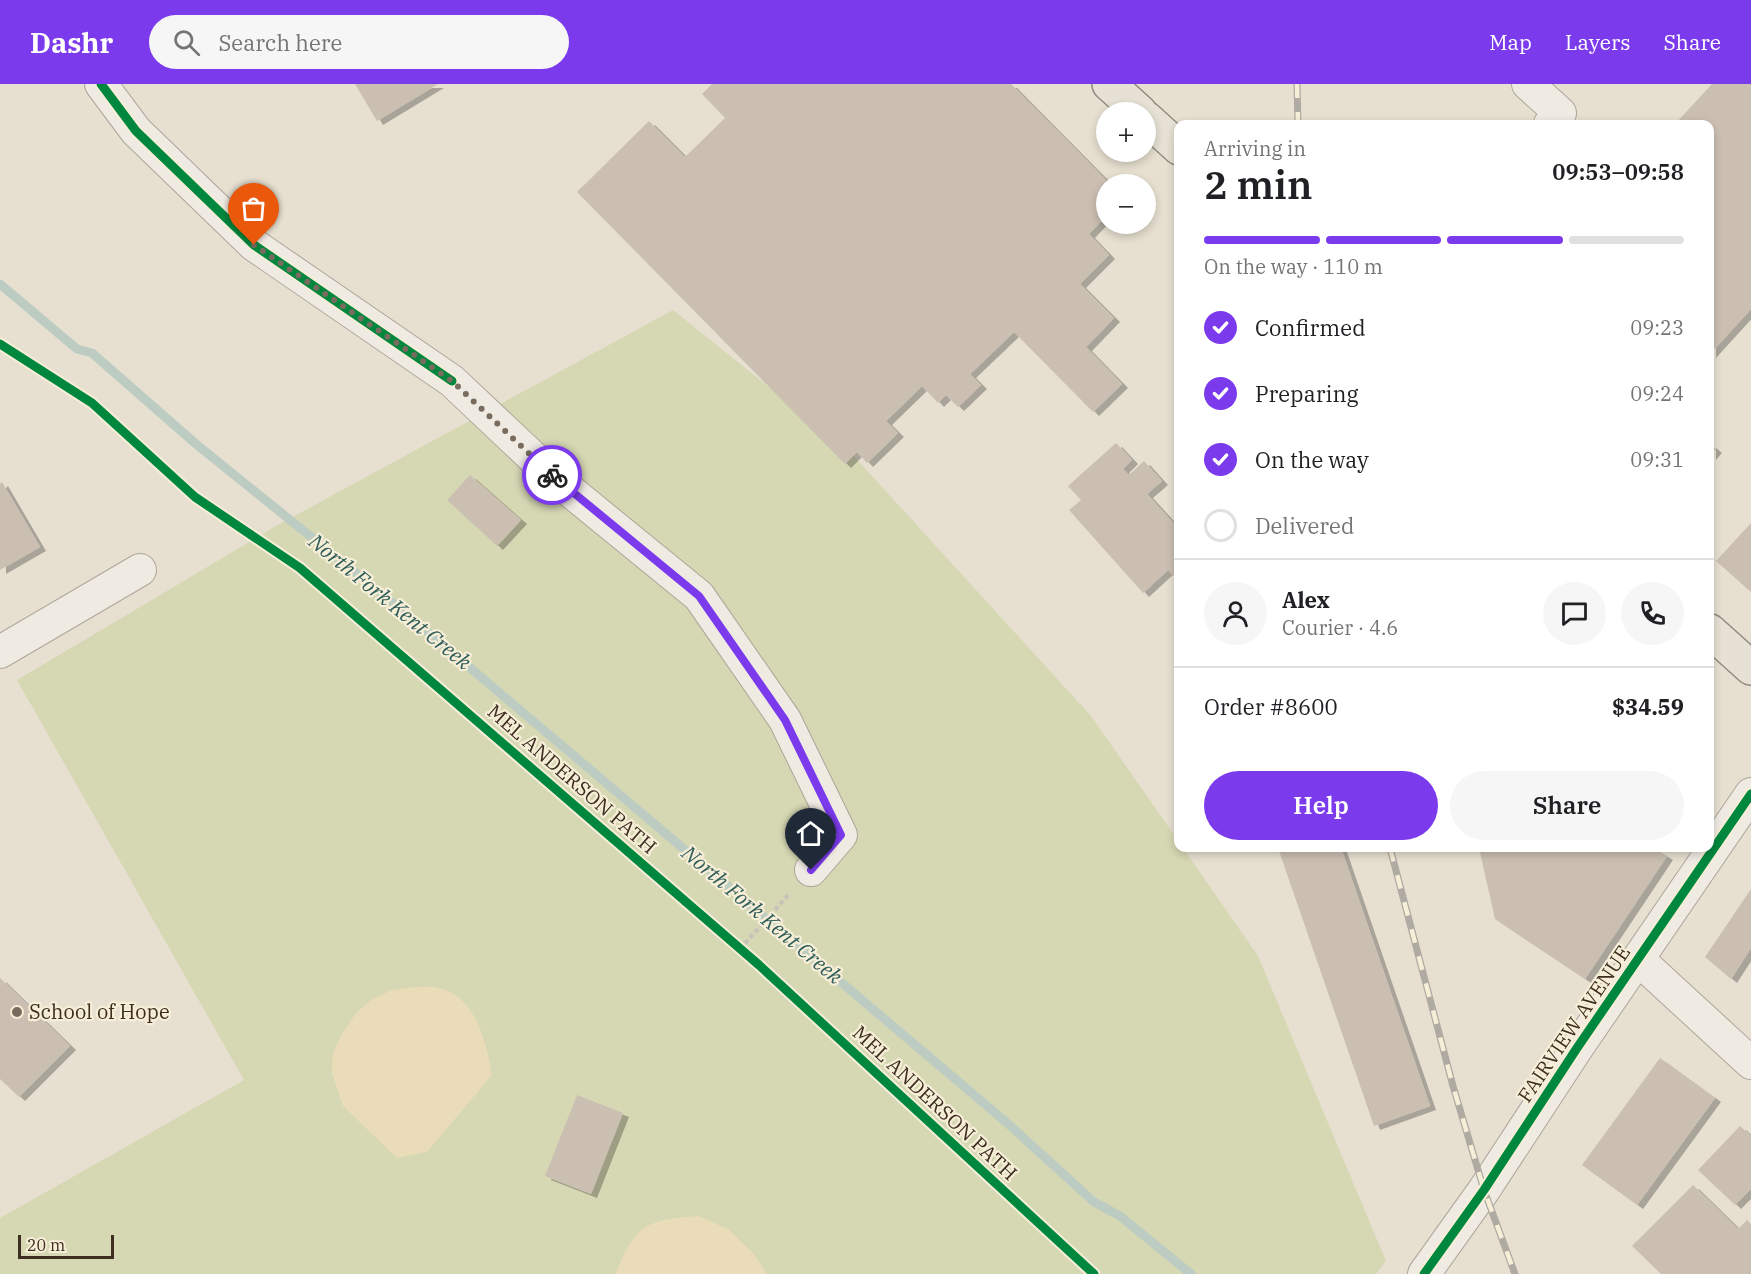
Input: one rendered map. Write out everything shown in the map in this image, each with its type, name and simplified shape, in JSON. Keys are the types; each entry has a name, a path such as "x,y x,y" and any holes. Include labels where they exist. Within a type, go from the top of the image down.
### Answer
{"main road":[{"path":"1109,84 1129,102"},
{"path":"1156,127 1174,143"},
{"path":"1714,635 1751,668"}],"street":[{"path":"101,84 136,131 254,245 452,381 558,481 699,596 785,720 841,835 811,870"},
{"path":"1528,84 1560,113 1554,120"},
{"path":"0,652 140,570"},
{"name":"FAIRVIEW AVENUE","path":"1714,849 1751,794"},
{"name":"FAIRVIEW AVENUE","path":"1424,1274 1484,1190 1577,1048 1712,852"},
{"path":"1639,960 1751,1063"}],"path":[{"path":"731,941 743,951 752,935 781,903"}],"green space":[{"path":"673,310 851,453 1091,716 1174,835 1174,852 1186,852 1258,956 1386,1261 1376,1274 0,1274 0,1218 244,1080 17,680 276,526"}],"sand":[{"path":"415,987 439,988 452,993 471,1011 483,1036 492,1075 427,1152 397,1158 343,1106 332,1073 333,1053 356,1013 372,999 392,990"},
{"path":"698,1216 728,1229 754,1254 767,1274 615,1274 630,1244 643,1229 662,1221"}],"building":[{"path":"355,84 438,84 377,121"},
{"path":"712,84 1011,84 1100,174 1096,174 1096,227 1089,234 1109,255 1080,284 1114,318 1086,347 1122,384 1093,412 1014,332 970,374 981,385 958,407 946,395 938,403 922,386 886,421 898,433 867,463 857,452 845,464 577,192 649,121 685,157 725,118 702,94"},
{"path":"1712,84 1751,84 1751,309 1714,350 1714,120 1679,120"},
{"path":"1116,443 1132,460 1123,469 1129,475 1144,461 1162,481 1147,494 1174,524 1174,577 1168,570 1143,593 1069,510 1081,500 1068,486"},
{"path":"470,475 521,520 497,546 447,500"},
{"path":"2,482 40,547 0,570 0,484"},
{"path":"1751,523 1751,592 1716,561"},
{"path":"1279,852 1342,852 1430,1106 1374,1126"},
{"path":"1480,852 1660,852 1667,856 1585,979 1495,919"},
{"path":"1751,889 1751,948 1731,979 1705,957"},
{"name":"School of Hope","path":"0,978 70,1046 19,1097 0,1079"},
{"path":"1660,1058 1715,1098 1637,1205 1582,1165"},
{"path":"577,1095 623,1113 591,1194 545,1176"},
{"path":"1740,1126 1751,1136 1751,1189 1735,1205 1698,1170"},
{"path":"1693,1185 1738,1229 1747,1220 1751,1224 1751,1274 1661,1274 1632,1246"}],"waterway":[{"name":"North Fork Kent Creek","path":"0,284 77,349 92,353 196,444 409,616 1006,1122 1094,1202 1120,1216 1191,1274"}],"railway":[{"path":"1297,84 1298,120"},
{"path":"1391,852 1453,1086 1484,1190 1515,1274"}],"cycle path":[{"path":"101,84 136,131 254,245 452,381"},
{"name":"MEL ANDERSON PATH","path":"0,344 92,403 195,497 300,568 759,965 1094,1274"},
{"path":"1714,848 1751,794"},
{"path":"1424,1274 1484,1190 1577,1048 1711,852"}],"way so far":[{"path":"254,245 452,381 552,475"}],"place":[{"name":"School of Hope","path":"17,1012"}],"route":[{"path":"552,475 699,596 785,720 841,835 811,870"}]}
